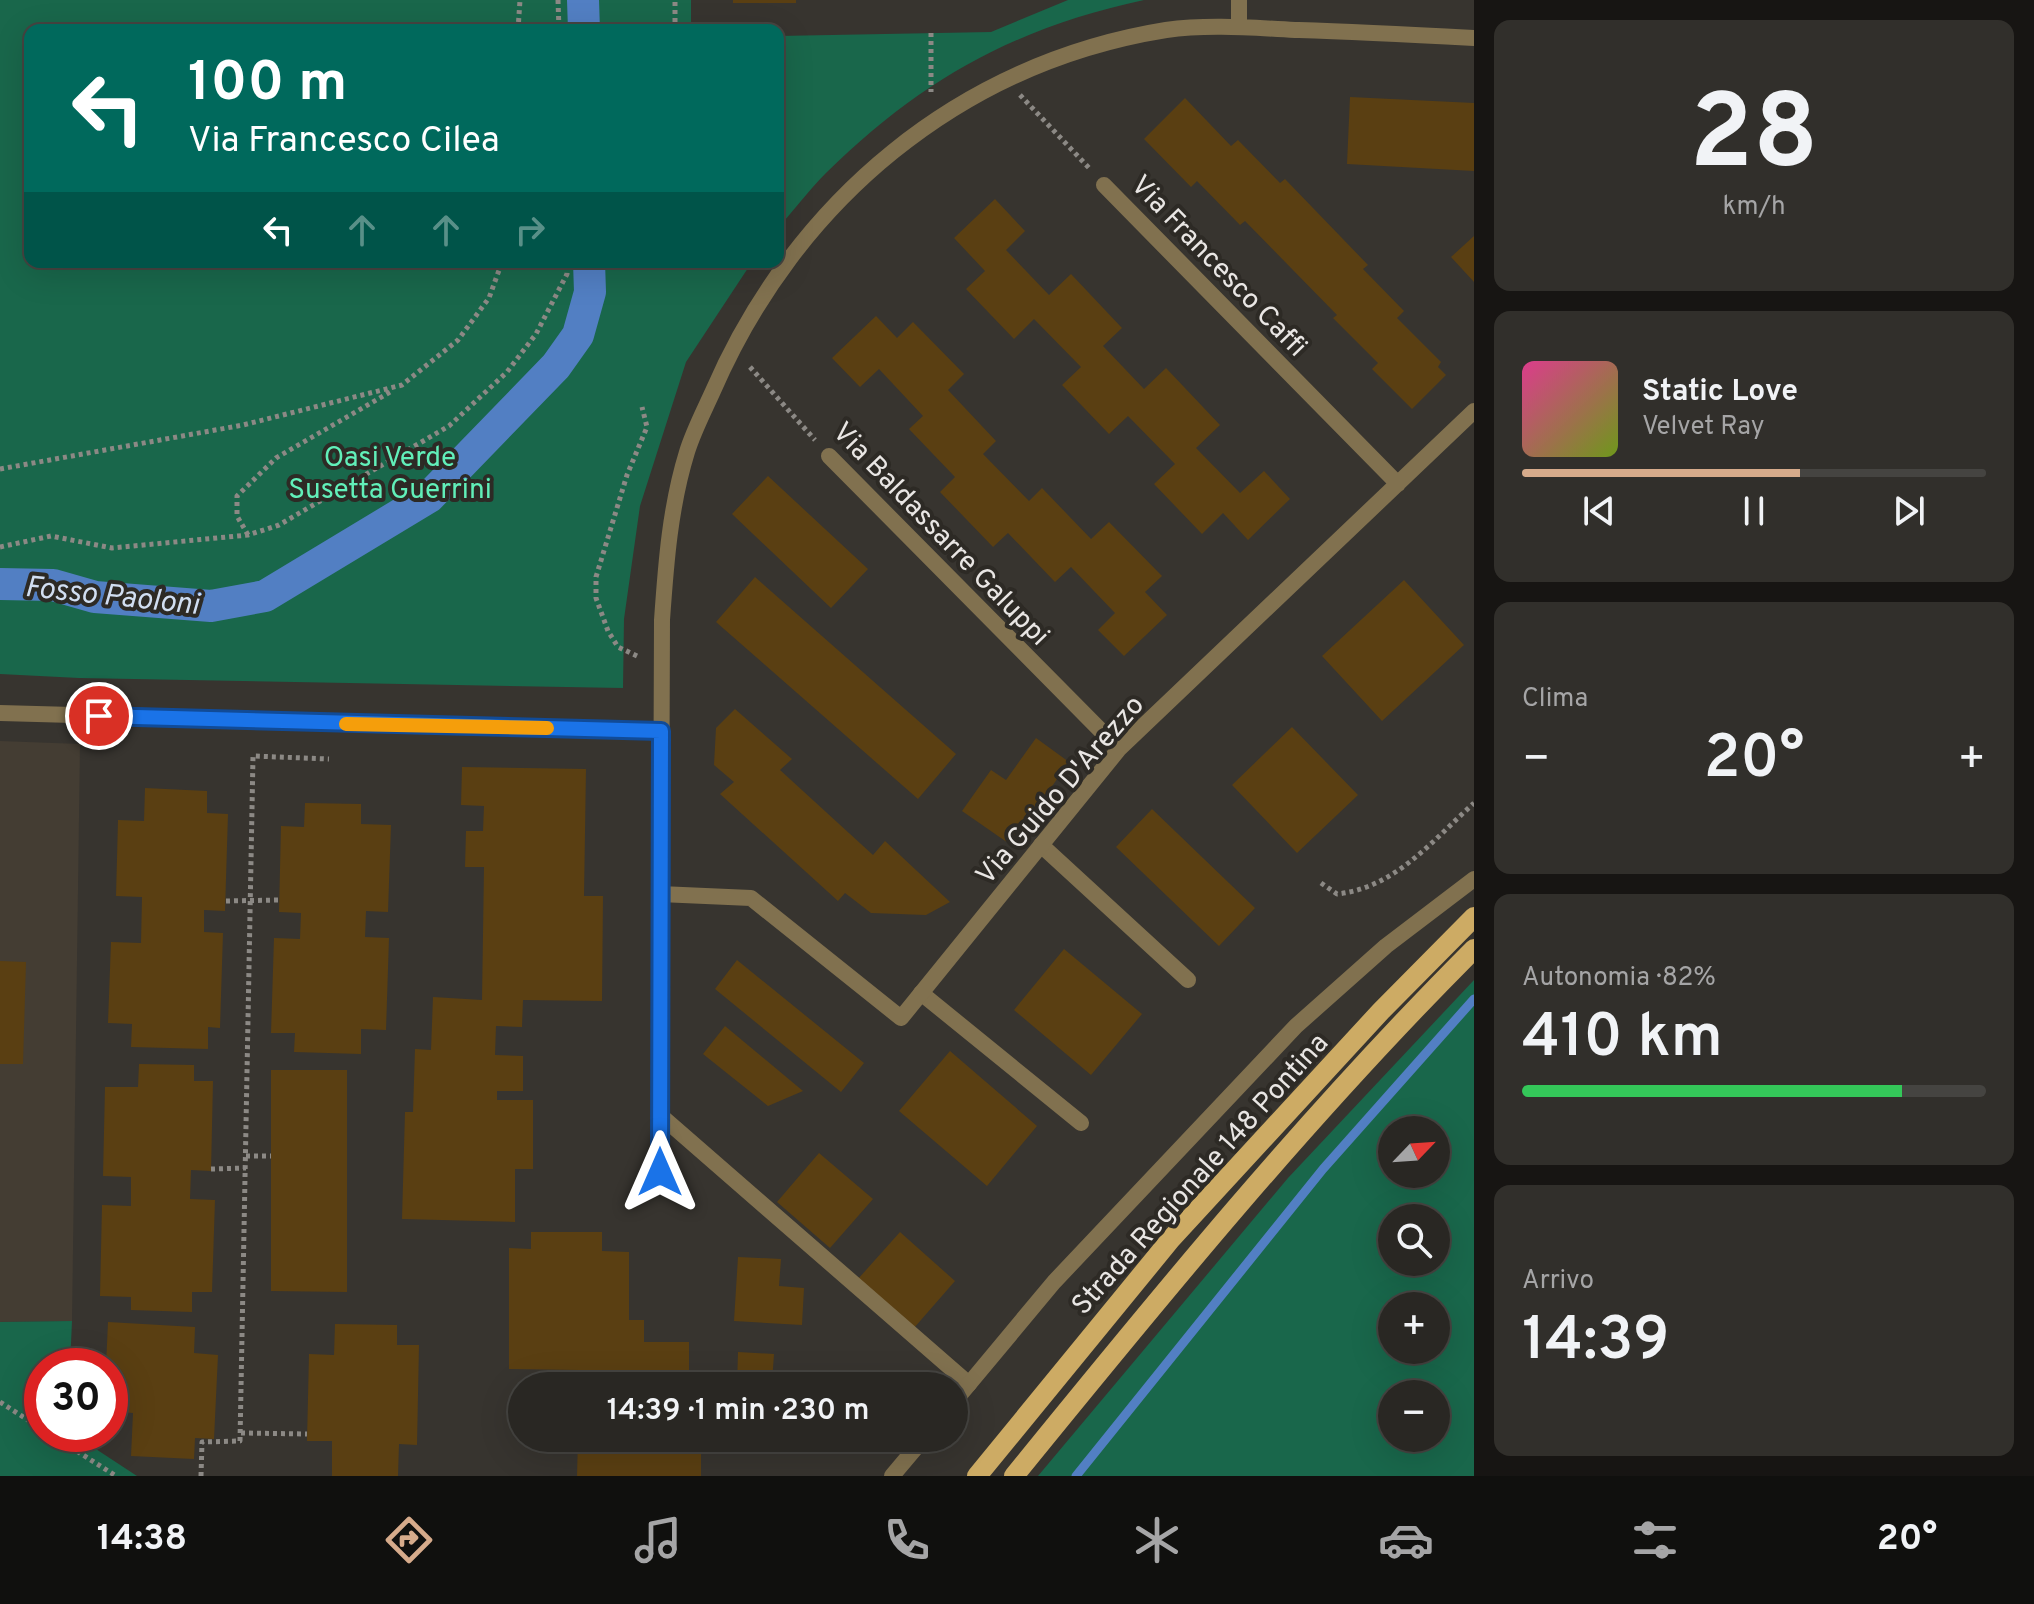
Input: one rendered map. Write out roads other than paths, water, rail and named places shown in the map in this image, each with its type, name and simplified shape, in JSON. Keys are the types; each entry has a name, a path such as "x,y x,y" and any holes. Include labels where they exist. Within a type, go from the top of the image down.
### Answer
{"main road":[{"name":"Strada Regionale 148 Pontina","path":"977,1476 1171,1239 1381,1011 1474,917"},
{"name":"Strada Regionale 148 Pontina","path":"1014,1476 1193,1256 1391,1032 1474,949"}],"street":[{"path":"1239,0 1239,27"},
{"path":"784,266 805,237 866,173 922,127 1034,66 1098,43 1169,30 1239,27 1474,38"},
{"name":"Via Francesco Caffi","path":"1104,185 1398,484"},
{"path":"660,1172 662,620 668,537 687,451 733,348 758,301 782,268"},
{"name":"Via Guido D'Arezzo","path":"660,894 751,898 901,1018 1119,749 1474,411"},
{"name":"Via Baldassarre Galuppi","path":"829,456 1119,749"},
{"path":"0,713 661,731"},
{"path":"1041,845 1188,980"},
{"path":"660,1115 969,1384 1054,1282 1296,1026 1386,946 1474,879"},
{"path":"921,993 1081,1123"},
{"path":"892,1476 912,1452"}],"waterway":[{"name":"Fosso Paoloni","path":"583,0 584,24"},
{"name":"Fosso Paoloni","path":"0,584 53,585 95,597 211,606 265,596 429,497 556,366 578,335 590,292 589,268"},
{"path":"1076,1476 1323,1169 1474,999"}],"park label":[{"name":"Oasi Verde Susetta Guerrini","path":"390,472"}]}
